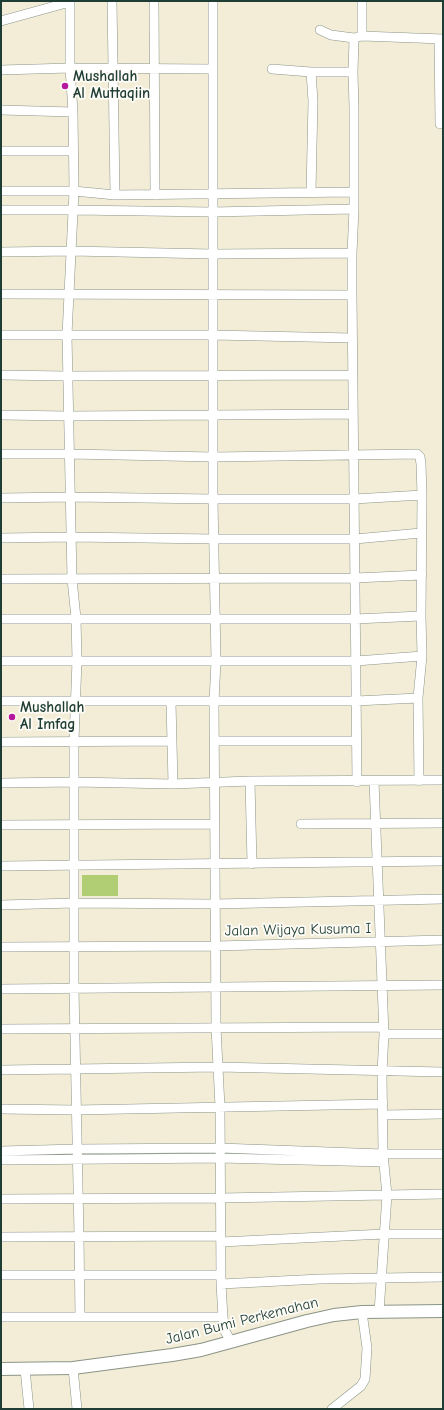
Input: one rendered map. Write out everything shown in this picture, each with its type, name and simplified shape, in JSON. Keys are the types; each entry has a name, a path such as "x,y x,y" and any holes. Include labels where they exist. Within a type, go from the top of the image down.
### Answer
{"street":[{"path":"112,1 114,195"},
{"path":"154,1 155,195"},
{"path":"213,1 212,254 213,499 216,662 214,702 216,1027 220,1107 222,1317 225,1331 231,1342"},
{"path":"357,782 352,375 352,253 354,209 353,72 362,1"},
{"path":"1,21 70,2 70,68 73,112 74,210 67,335 67,376 72,579 76,618 77,660 74,741 74,1029 78,1149 80,1317"},
{"path":"320,30 331,35 441,39 440,124"},
{"path":"1,70 70,68 213,69"},
{"path":"272,69 311,72 353,72"},
{"path":"311,72 311,192"},
{"path":"1,110 73,112"},
{"path":"1,151 73,151"},
{"path":"1,191 74,191 114,195 353,192"},
{"path":"1,210 212,212 354,209"},
{"path":"1,252 71,251 212,254 352,253"},
{"path":"1,294 352,295"},
{"path":"1,335 213,335 352,338"},
{"path":"1,375 352,375"},
{"path":"1,415 353,414"},
{"path":"1,454 213,457 417,454 420,457 421,464 422,495 422,656 418,698 419,781"},
{"path":"1,498 354,499 422,495"},
{"path":"1,538 72,537 355,539 421,534"},
{"path":"1,579 355,578 422,575"},
{"path":"1,619 356,619 421,616"},
{"path":"1,661 356,661 422,656"},
{"path":"1,701 356,701 418,698"},
{"path":"171,702 173,784"},
{"path":"215,741 357,741"},
{"path":"1,742 172,742"},
{"path":"1,783 75,782 173,784 443,780"},
{"path":"374,781 384,1030 382,1072 384,1158 387,1195 379,1312"},
{"path":"250,782 252,864"},
{"path":"301,824 443,823"},
{"path":"1,825 215,824"},
{"path":"1,866 443,861"},
{"path":"1,905 74,903 215,904 443,899"},
{"name":"Jalan Wijaya Kusuma I","path":"1,947 216,946 443,940"},
{"path":"1,989 382,984 443,985"},
{"path":"1,1029 216,1027 384,1030 443,1034"},
{"path":"1,1070 218,1067 382,1072 443,1072"},
{"path":"1,1109 76,1110 383,1104"},
{"path":"383,1115 443,1114"},
{"path":"1,1151 220,1148 384,1158"},
{"path":"1,1160 384,1158 443,1154"},
{"path":"1,1199 220,1198 443,1194"},
{"path":"1,1237 79,1236 221,1239 384,1234 443,1234"},
{"path":"1,1275 79,1275 221,1279 443,1277"},
{"name":"Jalan Bumi Perkemahan","path":"1,1369 73,1368 172,1355 201,1350 334,1315 362,1312 443,1311"},
{"path":"332,1409 361,1386 365,1379 367,1348 362,1312"},
{"path":"1,1317 222,1317"},
{"path":"73,1368 77,1409"},
{"path":"25,1369 29,1409"}],"green space":[{"path":"82,875 118,875 118,896 82,896"}],"place":[{"name":"Mushallah Al Muttaqiin","path":"65,86"},
{"name":"Mushallah Al Imfag","path":"12,717"}]}
